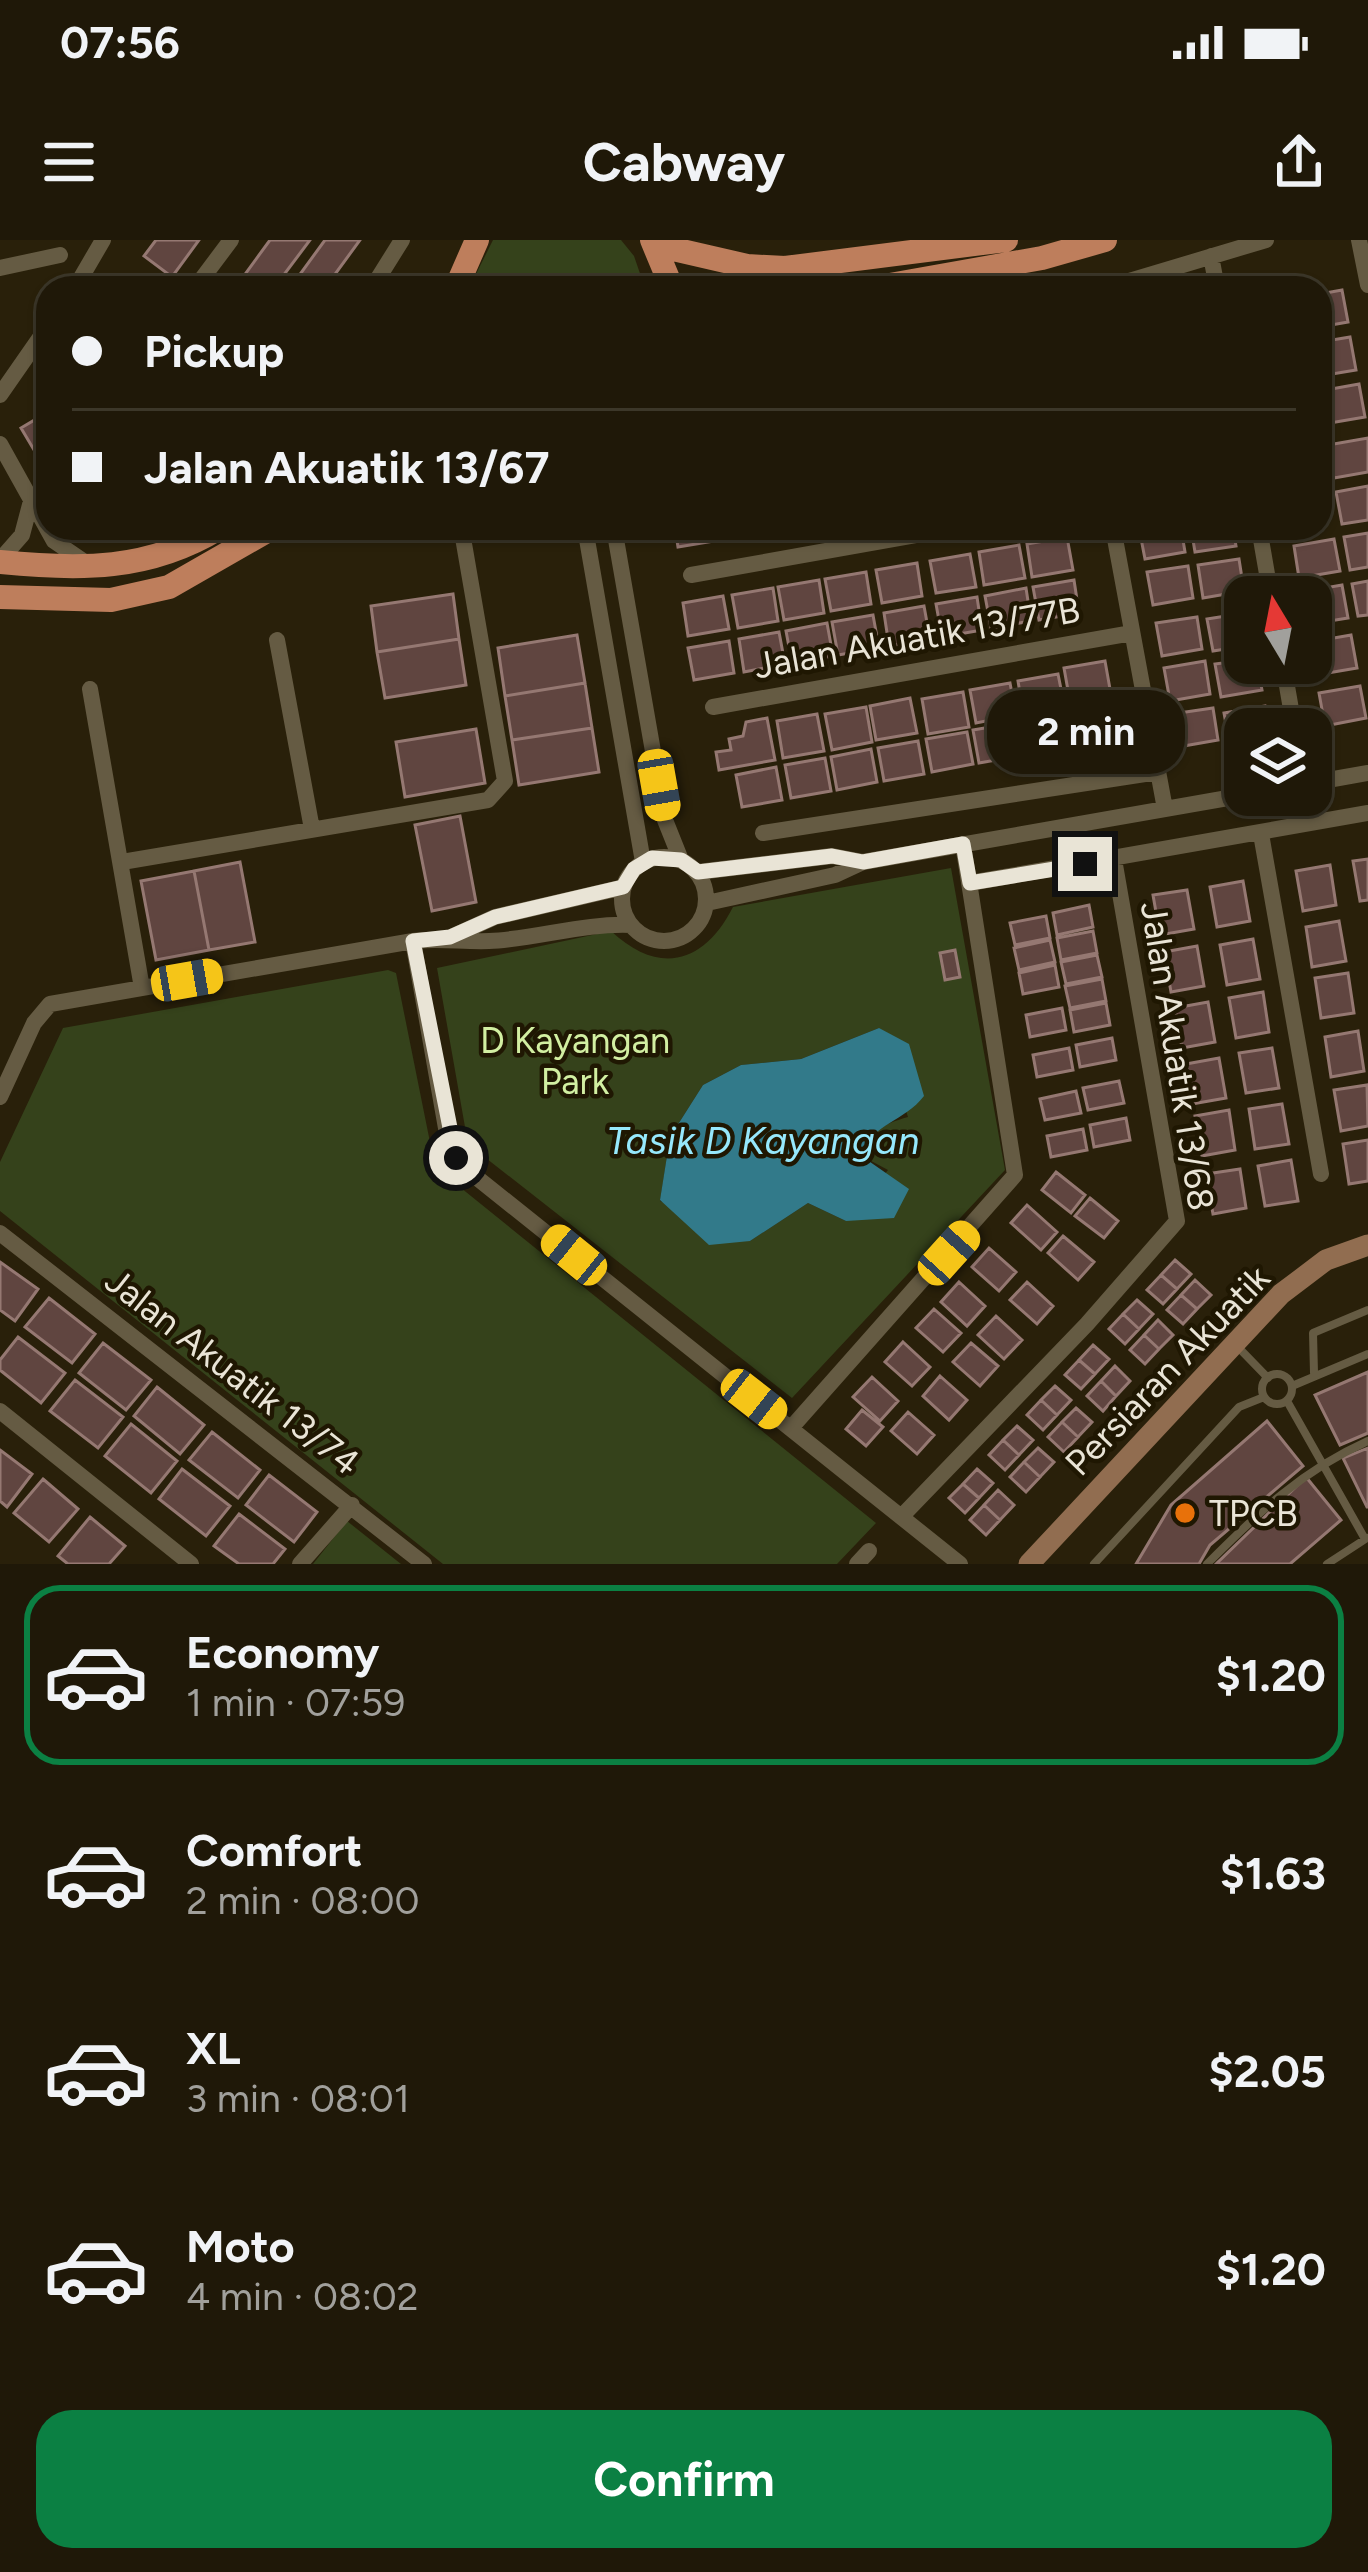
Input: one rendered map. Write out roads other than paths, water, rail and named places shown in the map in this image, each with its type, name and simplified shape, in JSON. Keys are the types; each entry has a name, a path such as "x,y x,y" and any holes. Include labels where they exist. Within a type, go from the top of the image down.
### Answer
{"main road":[{"path":"461,276 477,240"},
{"path":"941,276 1042,258 1105,240"},
{"path":"654,243 747,266 785,268 994,241"},
{"path":"654,243 667,276"},
{"path":"0,561 94,568 163,555 194,540"},
{"path":"0,598 111,600 169,587 251,540"}],"street":[{"path":"82,276 103,240"},
{"path":"204,276 231,240"},
{"path":"380,276 402,240"},
{"path":"1145,276 1266,240"},
{"path":"1359,240 1368,285"},
{"path":"0,268 58,248 75,276"},
{"path":"1211,256 1214,276"},
{"path":"0,395 36,343"},
{"path":"0,443 36,509"},
{"path":"0,561 22,535 31,500"},
{"path":"53,540 94,568"},
{"path":"122,862 488,800 500,792 505,781 463,540"},
{"path":"587,540 643,862"},
{"path":"616,540 665,820 681,860"},
{"path":"691,575 888,540"},
{"path":"1115,540 1165,809"},
{"path":"1261,540 1267,576"},
{"name":"Jalan Akuatik 13/77B","path":"713,706 1132,633"},
{"path":"278,640 312,829"},
{"path":"90,689 142,988"},
{"path":"763,833 1158,772"},
{"path":"1332,779 1368,773"},
{"path":"707,903 835,875 863,862 1224,799"},
{"path":"970,883 1368,813"},
{"path":"1261,834 1321,1174"},
{"path":"791,1428 1015,1175 963,844"},
{"path":"698,872 832,856 863,862"},
{"path":"0,1097 34,1022 50,1004 450,937 487,941 603,924 631,925 655,940 683,937 695,928 707,903 698,872 681,860 662,857 643,862 623,887 495,917 450,937"},
{"name":"Jalan Akuatik 13/68","path":"902,1516 1087,1324 1177,1221 1114,859"},
{"path":"623,887 631,925"},
{"path":"413,941 456,1158 960,1564"},
{"name":"Jalan Akuatik 13/74","path":"0,1233 424,1564"},
{"name":"Persiaran Akuatik","path":"1029,1564 1281,1294 1326,1260 1368,1245"},
{"path":"0,1412 191,1564"},
{"path":"300,1564 352,1505"}],"lane":[{"path":"1314,1372 1313,1333 1368,1310"},
{"path":"1235,1344 1268,1378"},
{"path":"1327,1564 1366,1538 1287,1401 1292,1386 1314,1372 1368,1354"},
{"path":"1268,1378 1282,1375 1292,1386"},
{"path":"1264,1397 1268,1378"},
{"path":"1264,1397 1277,1405 1287,1401"},
{"path":"1094,1564 1239,1407 1264,1397"},
{"path":"1207,1564 1280,1491 1321,1462 1368,1441"}],"water":[{"name":"Tasik D Kayangan","path":"879,1028 909,1044 924,1096 873,1136 860,1155 909,1189 894,1218 846,1221 808,1203 750,1241 709,1245 660,1200 670,1137 703,1085 741,1065 801,1059"}],"place":[{"name":"TPCB","path":"1185,1513"}],"park label":[{"name":"D Kayangan Park","path":"575,1060"}]}
